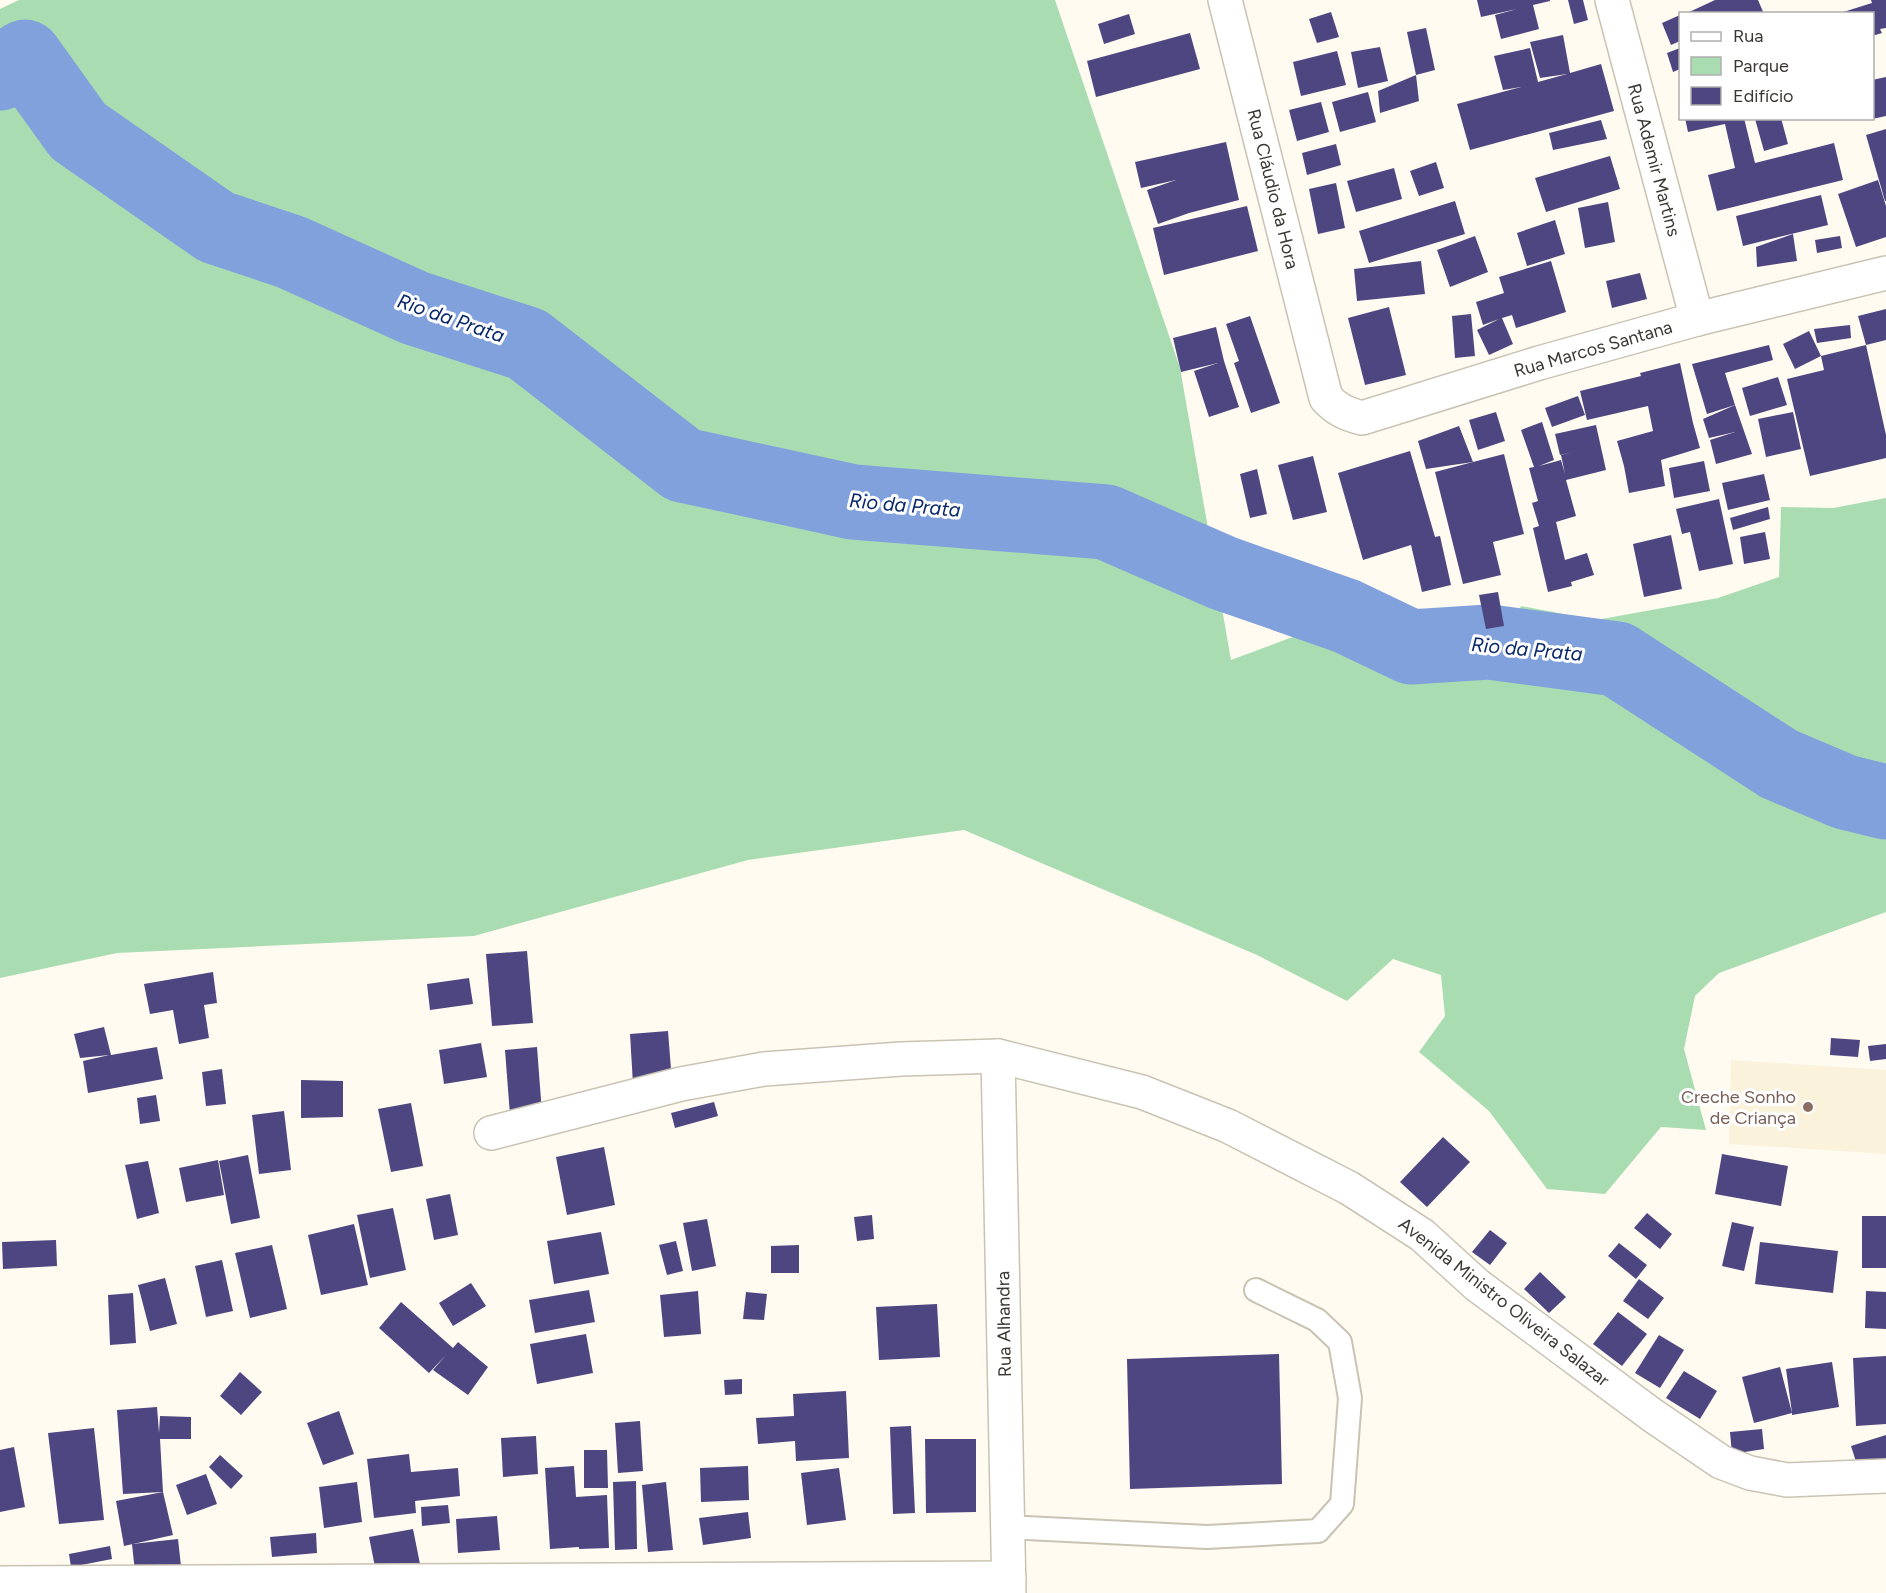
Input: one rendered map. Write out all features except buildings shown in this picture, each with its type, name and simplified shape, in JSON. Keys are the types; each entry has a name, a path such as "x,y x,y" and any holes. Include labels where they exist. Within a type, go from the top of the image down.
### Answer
{"street":[{"name":"Rua Cláudio da Hora","path":"1225,0 1321,378"},
{"name":"Rua Ademir Martins","path":"1612,0 1697,320"},
{"name":"Rua Marcos Santana","path":"1321,378 1326,398 1336,408 1362,418 1539,363 1697,320 1886,273"},
{"name":"Avenida Ministro Oliveira Salazar","path":"491,1133 681,1084 764,1069 901,1059 998,1056 1142,1092 1228,1126 1349,1188 1422,1235 1477,1285 1652,1415 1721,1462 1750,1473 1786,1479 1886,1476"},
{"name":"Rua Alhandra","path":"998,1056 1009,1585"},
{"path":"0,1583 1009,1585"}],"lane":[{"path":"1008,1527 1208,1538 1317,1532 1342,1503 1350,1398 1340,1342 1317,1320 1256,1290"}],"shaded area":[{"name":"Creche Sonho de Criança","path":"1731,1060 1886,1070 1886,1154 1729,1144"}],"green space":[{"path":"19,0 1055,0 1180,368 1231,660 1311,630 1376,666 1495,671 1521,606 1596,620 1718,598 1779,577 1781,507 1833,508 1886,498 1886,912 1719,973 1695,996 1684,1049 1706,1130 1661,1127 1605,1194 1547,1189 1489,1111 1419,1052 1445,1016 1441,975 1393,959 1347,1001 1257,955 964,830 748,860 474,936 117,953 0,978 0,9"}],"waterway":[{"name":"Rio da Prata","path":"0,73 25,57 78,131 216,227 291,252 415,308 527,344 683,465 853,502 1106,522 1223,573 1346,616 1411,647 1489,642 1617,659 1779,764 1845,792 1886,802"}],"place":[{"name":"Creche Sonho de Criança","path":"1808,1107"}]}
